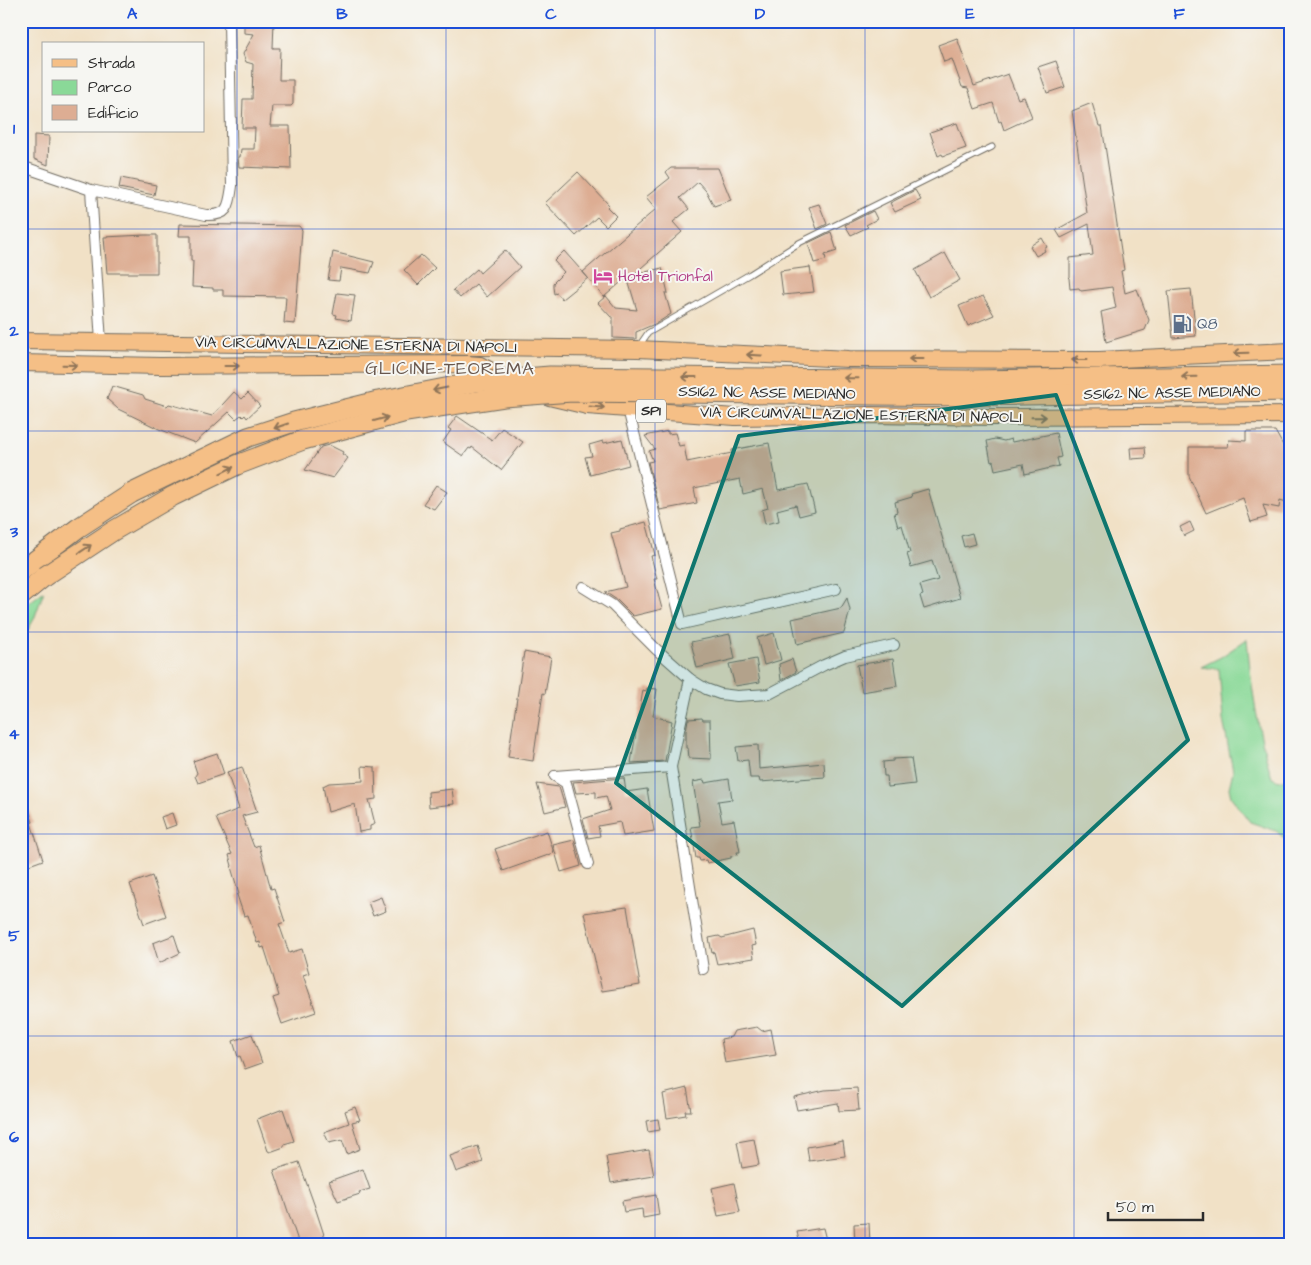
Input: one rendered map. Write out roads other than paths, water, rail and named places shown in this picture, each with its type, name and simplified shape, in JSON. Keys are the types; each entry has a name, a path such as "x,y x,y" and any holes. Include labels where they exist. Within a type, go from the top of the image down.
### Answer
{"highway":[{"name":"SS162 NC ASSE MEDIANO","path":"21,571 29,562 132,493 248,437 294,422 378,401 476,382 550,376 969,388"},
{"name":"SS162 NC ASSE MEDIANO","path":"21,596 45,576 113,531 158,505 237,465 303,440 406,412 504,396 572,392 969,388 1289,379"}],"main road":[{"name":"VIA CIRCUMVALLAZIONE ESTERNA DI NAPOLI","path":"21,341 638,349 849,359 1081,360 1290,351"},
{"name":"VIA CIRCUMVALLAZIONE ESTERNA DI NAPOLI","path":"21,363 160,366 467,364 480,365 522,387 586,406 735,417 871,415 994,417 1290,415"}],"street":[{"path":"21,166 91,190 206,215 218,215 226,210 230,204 232,186 229,21"},
{"path":"91,190 101,342"},
{"path":"628,409 682,624 836,589"},
{"path":"583,587 612,606 690,679 706,689 720,694 737,696 768,694 845,656 894,645"},
{"path":"690,679 670,768 703,970"},
{"path":"588,864 566,783 555,776 670,768"}],"lane":[{"path":"638,349 648,334 799,243 992,147"}],"place":[{"name":"Hotel Trionfal","path":"603,276"},
{"name":"Q8","path":"1182,324"}],"district":[{"name":"GLICINE-TEOREMA","path":"450,368"}]}
